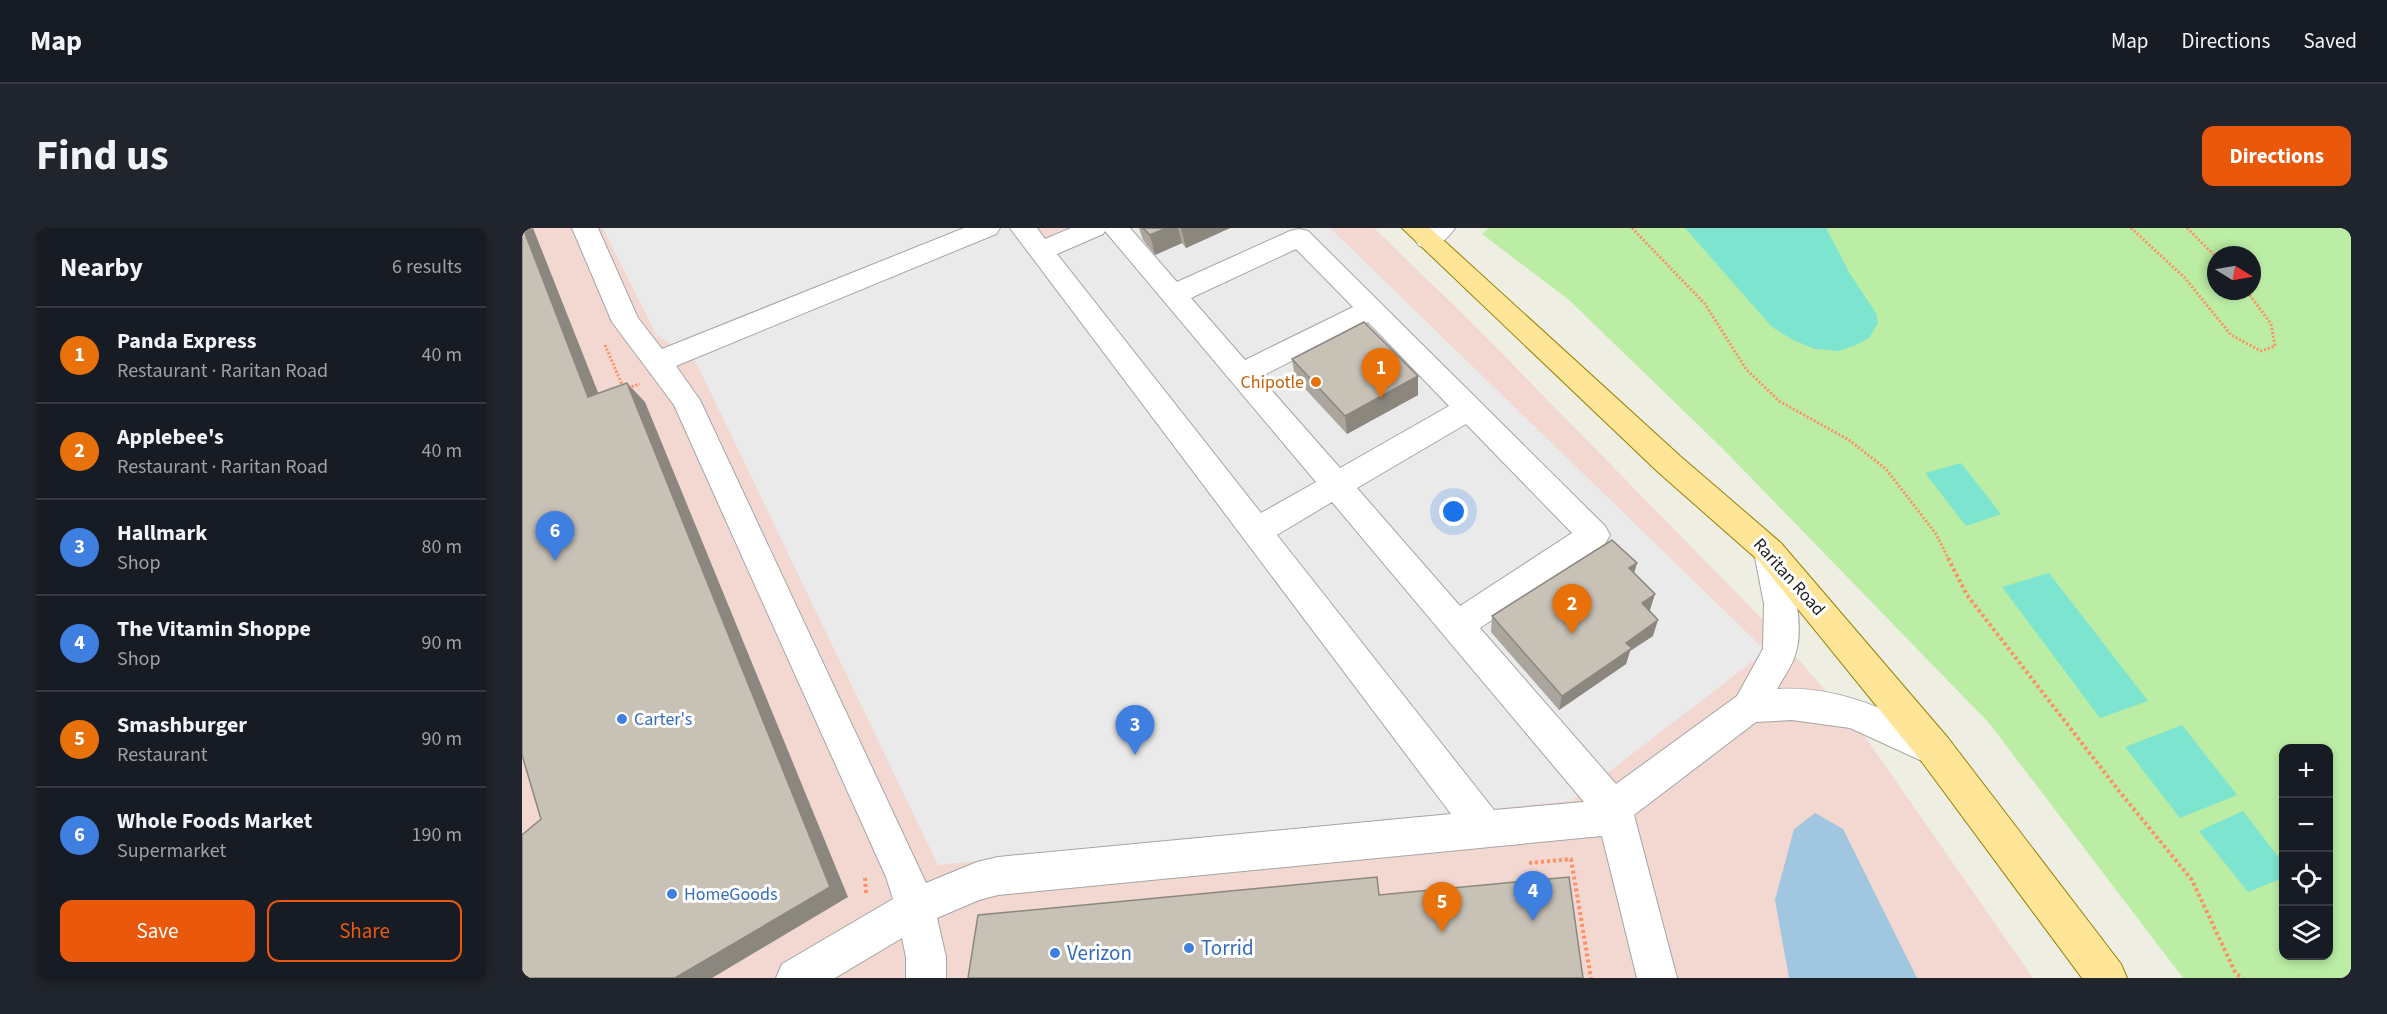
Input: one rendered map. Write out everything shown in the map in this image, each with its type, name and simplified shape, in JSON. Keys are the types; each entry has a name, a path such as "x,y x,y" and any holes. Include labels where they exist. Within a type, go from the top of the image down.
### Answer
{"main road":[{"name":"Raritan Road","path":"1428,232 1669,464 1770,552 1935,750 2107,978"}],"lane":[{"path":"585,228 626,322 651,364 686,400 904,874 915,908 926,957 926,978"},
{"path":"651,364 951,228"},
{"path":"651,364 987,228"},
{"path":"1094,228 1032,240 1485,830"},
{"path":"1116,228 1613,808 1657,978"},
{"path":"1173,295 1294,233 1594,535 1457,626"},
{"path":"1241,374 1371,309"},
{"path":"1255,532 1468,409"},
{"path":"795,978 915,908 977,881 998,876 1603,818 1613,808 1749,707 1780,651 1781,604 1770,552"},
{"path":"1749,707 1792,704 1854,713 1935,750"}],"path":[{"path":"1632,228 1705,304 1746,369 1779,401 1849,440 1886,468 1936,534 1967,595 2119,791 2192,880 2236,974 2243,978"},
{"path":"2131,228 2156,249 2193,289 2227,334 2242,344 2261,351 2275,346 2277,333 2255,300"},
{"path":"2187,228 2207,248"},
{"path":"602,335 624,389 651,364"},
{"path":"1524,863 1571,859 1591,978"},
{"path":"861,868 868,891 863,898"}],"shaded area":[{"path":"522,228 1374,228 1472,323 1770,627 1861,731 2033,978 522,978"},
{"path":"603,228 1037,228 1045,238 1066,228 1330,228 1766,651 1571,801 938,865 696,362 656,334"},
{"path":"1685,228 1826,228 1850,274 1876,313 1878,323 1869,338 1838,351 1815,349 1793,340 1772,327"},
{"path":"1961,463 2001,514 1966,526 1925,473"},
{"path":"2049,573 2148,701 2100,718 2002,587"},
{"path":"2182,725 2237,795 2180,818 2125,747"},
{"path":"2243,811 2279,858 2279,880 2248,892 2199,831"},
{"path":"1815,813 1843,829 1917,978 1789,978 1775,900 1794,829"}],"green space":[{"path":"1489,228 2351,228 2351,978 2183,978 1989,723 1722,448 1569,300 1482,234"}],"building":[{"path":"522,228 588,397 627,383 830,887 675,978 522,978 522,835 541,819 522,755"},
{"path":"1143,228 1166,228 1150,235"},
{"path":"1364,322 1418,376 1345,416 1292,359"},
{"path":"1612,540 1637,563 1629,568 1655,594 1642,603 1658,620 1626,643 1632,648 1562,696 1492,616"},
{"path":"1377,877 1379,895 1569,877 1583,978 968,978 978,915"}],"place":[{"name":"Chipotle","path":"1316,382"},
{"name":"Panda Express","path":"1381,398"},
{"name":"Whole Foods Market","path":"555,561"},
{"name":"Applebee's","path":"1572,634"},
{"name":"Carter's","path":"622,719"},
{"name":"Hallmark","path":"1135,755"},
{"name":"HomeGoods","path":"672,894"},
{"name":"The Vitamin Shoppe","path":"1533,921"},
{"name":"Smashburger","path":"1442,932"},
{"name":"Torrid","path":"1189,948"},
{"name":"Verizon","path":"1055,953"}]}
